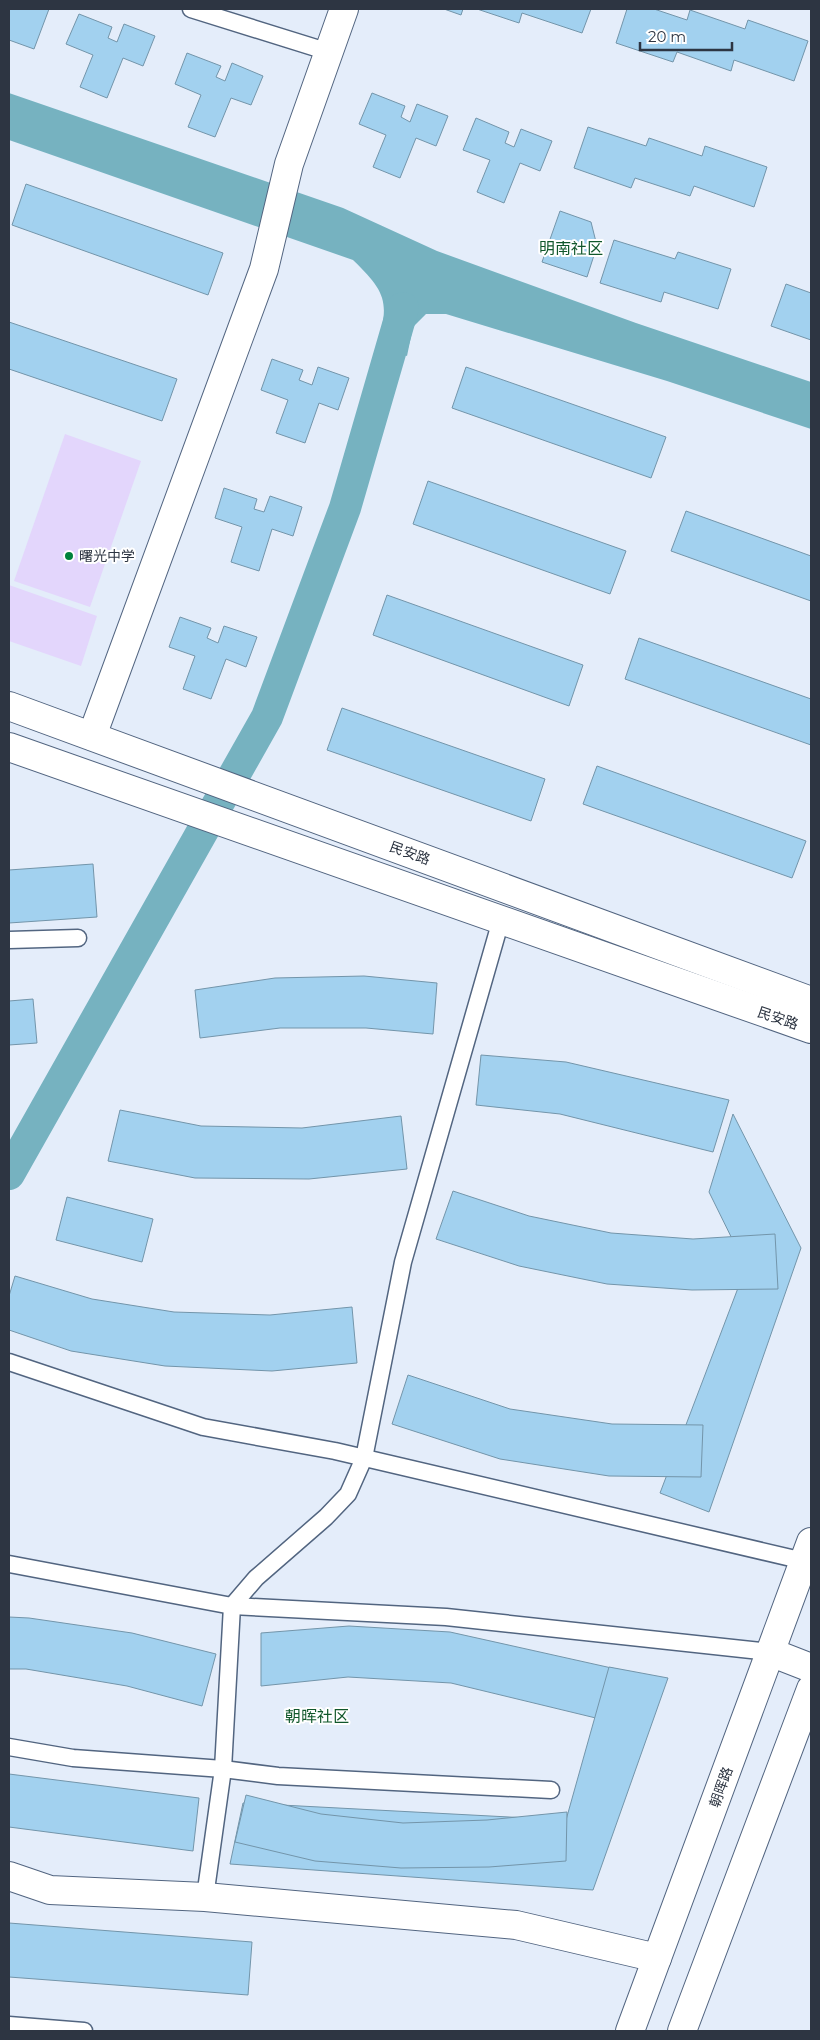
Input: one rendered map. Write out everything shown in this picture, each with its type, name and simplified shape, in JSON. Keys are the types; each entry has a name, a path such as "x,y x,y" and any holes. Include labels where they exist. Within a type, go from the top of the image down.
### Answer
{"main road":[{"path":"92,736 264,269 289,164 344,9"},
{"name":"民安路","path":"9,706 811,1001"},
{"name":"民安路","path":"9,747 811,1029"},
{"name":"朝晖路","path":"632,2031 657,1958 808,1552"},
{"path":"770,1652 811,1668"},
{"path":"682,2031 811,1689"},
{"path":"9,1876 50,1890 205,1897 516,1926 657,1958"}],"lane":[{"path":"191,9 329,52"},
{"path":"205,1897 223,1769 232,1606 256,1578 326,1517 348,1494 364,1458 403,1262 501,920"},
{"path":"9,940 78,938"},
{"path":"9,1362 204,1427 364,1458 808,1552"},
{"path":"9,1564 232,1606 446,1617 770,1652"},
{"path":"9,1747 73,1758 223,1769 278,1776 551,1790"},
{"path":"9,2025 84,2031"}],"shaded area":[{"path":"65,434 141,461 90,607 14,581"},
{"path":"9,585 97,616 81,666 9,641"}],"water":[{"path":"9,93 343,208 437,251 636,323 811,382 811,429 667,381 446,314 426,314 413,327 407,356 377,346 383,318 382,298 379,290 353,260 9,140"}],"building":[{"path":"9,9 49,9 34,49 9,40"},
{"path":"444,9 463,9 461,15"},
{"path":"477,9 591,9 582,33 522,13 519,23"},
{"path":"627,9 654,9 687,20 690,10 745,29 748,20 808,41 794,81 734,60 731,71 677,52 673,62 616,43"},
{"path":"79,14 112,27 108,38 117,42 124,24 155,36 143,66 123,58 107,98 80,87 93,55 66,44"},
{"path":"187,53 221,66 216,77 225,81 232,63 263,76 251,105 231,98 215,137 188,127 201,95 175,84"},
{"path":"372,93 405,106 401,117 410,122 417,104 448,116 436,146 416,138 400,178 373,167 386,135 359,124"},
{"path":"476,118 509,132 505,143 514,147 521,129 552,141 540,171 520,163 504,203 477,192 490,160 463,150"},
{"path":"588,127 646,146 649,138 702,156 705,146 767,167 754,207 694,186 690,196 635,178 631,188 574,168"},
{"path":"26,184 223,253 208,295 12,225"},
{"path":"560,211 591,222 597,246 587,277 542,262"},
{"path":"614,240 675,259 678,252 731,269 718,309 664,292 661,302 600,283"},
{"path":"786,284 811,293 811,340 771,326"},
{"path":"9,322 177,379 162,421 9,369"},
{"path":"272,359 303,370 299,380 312,385 318,367 349,378 338,410 319,403 305,443 276,433 288,400 261,390"},
{"path":"466,367 666,437 651,478 452,408"},
{"path":"428,481 626,551 610,594 413,524"},
{"path":"224,488 257,499 254,509 264,512 270,496 302,507 293,536 272,529 259,571 231,562 242,527 215,518"},
{"path":"686,511 811,556 811,601 671,551"},
{"path":"387,595 583,665 569,706 373,635"},
{"path":"180,617 211,628 207,638 218,643 224,626 257,637 246,667 226,659 211,699 183,689 195,656 169,647"},
{"path":"639,638 811,699 811,745 625,679"},
{"path":"342,708 545,779 531,821 327,750"},
{"path":"597,766 806,841 792,878 583,804"},
{"path":"93,864 97,917 9,923 9,870"},
{"path":"364,976 437,983 433,1034 366,1028 280,1028 200,1038 195,990 275,978"},
{"path":"33,999 37,1043 9,1045 9,1001"},
{"path":"481,1055 566,1062 729,1100 713,1152 560,1114 476,1105"},
{"path":"120,1110 201,1126 302,1128 401,1116 407,1169 309,1179 195,1178 108,1161"},
{"path":"733,1114 801,1248 709,1512 660,1493 746,1267 709,1192"},
{"path":"453,1191 529,1216 611,1233 693,1239 775,1234 778,1289 692,1290 607,1284 519,1266 436,1239"},
{"path":"67,1197 153,1219 142,1262 56,1240"},
{"path":"15,1276 92,1299 174,1312 270,1315 352,1307 357,1363 272,1371 165,1366 71,1351 9,1330 9,1296"},
{"path":"408,1375 510,1409 612,1424 703,1425 701,1477 609,1476 500,1459 392,1424"},
{"path":"9,1617 29,1618 132,1633 216,1654 202,1706 127,1686 26,1669 9,1669"},
{"path":"349,1626 450,1632 643,1675 633,1727 451,1683 348,1677 261,1686 261,1633"},
{"path":"609,1667 668,1678 593,1890 230,1864 243,1803 566,1820"},
{"path":"9,1774 199,1798 193,1851 9,1827"},
{"path":"246,1795 321,1814 403,1823 487,1820 567,1812 566,1861 489,1867 401,1868 315,1861 235,1842"},
{"path":"9,1923 252,1942 248,1995 9,1977"}],"waterway":[{"path":"9,1174 267,717 345,508 403,308"}],"place":[{"name":"曙光中学","path":"69,556"}],"district":[{"name":"明南社区","path":"571,248"},
{"name":"朝晖社区","path":"317,1716"}]}
